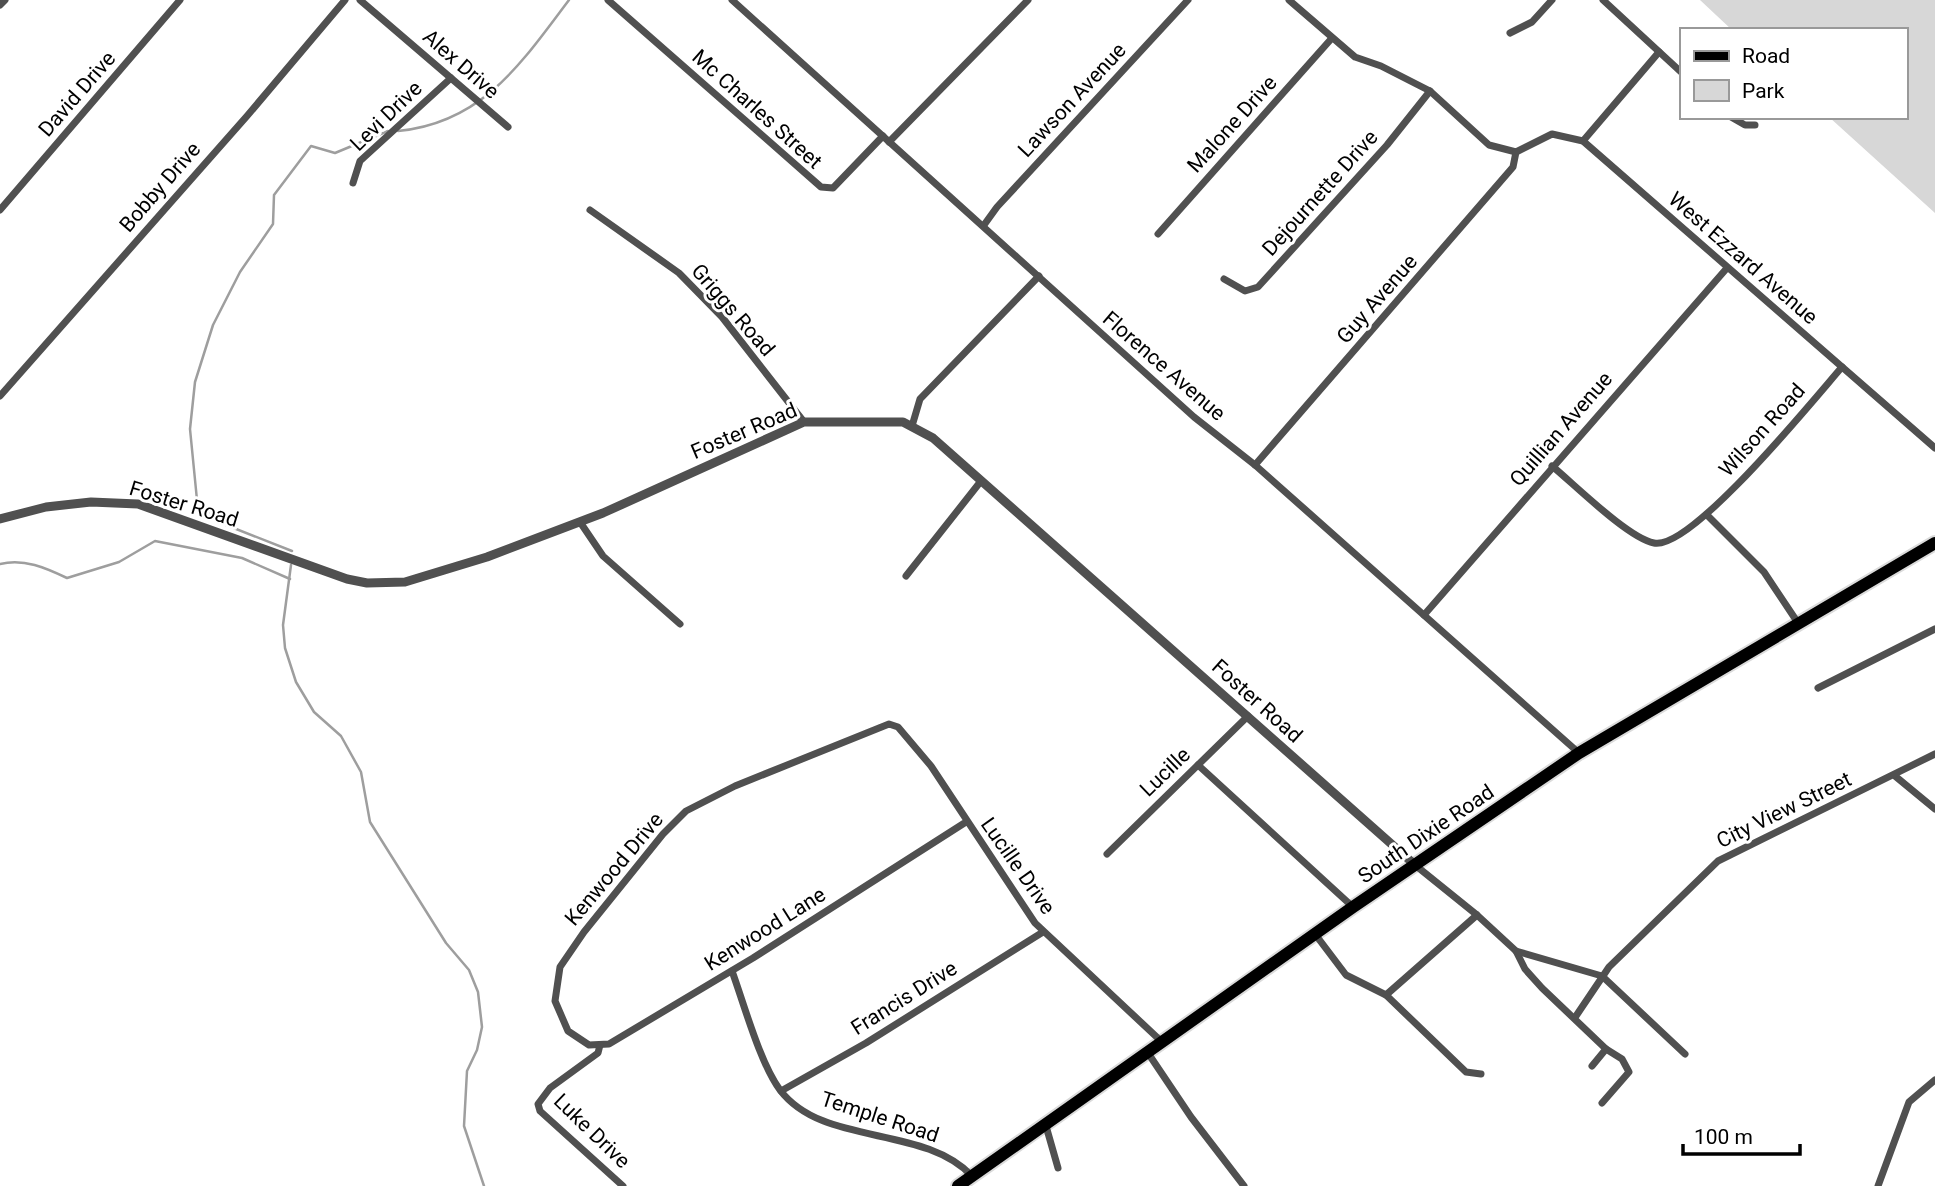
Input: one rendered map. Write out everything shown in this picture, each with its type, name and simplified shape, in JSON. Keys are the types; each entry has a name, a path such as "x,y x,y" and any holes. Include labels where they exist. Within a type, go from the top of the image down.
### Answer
{"main road":[{"name":"South Dixie Road","path":"958,1186 1414,864 1579,754 1935,542"}],"street":[{"path":"0,5 5,0"},
{"name":"David Drive","path":"0,210 180,0"},
{"name":"Bobby Drive","path":"0,396 247,116 345,0"},
{"name":"Alex Drive","path":"360,0 508,127"},
{"name":"Mc Charles Street","path":"608,0 821,187 833,188 886,139"},
{"name":"Florence Avenue","path":"732,0 985,225 1194,417 1255,465 1579,754"},
{"path":"886,139 1028,0"},
{"name":"Lawson Avenue","path":"985,225 1006,198 1188,0"},
{"path":"1289,0 1355,57 1381,66 1430,91 1489,145 1516,152 1552,134 1583,141 1659,51"},
{"path":"1510,33 1532,22 1552,0"},
{"path":"1603,0 1680,71"},
{"name":"Malone Drive","path":"1158,234 1332,38"},
{"name":"Levi Drive","path":"353,183 360,162 451,78"},
{"name":"Dejournette Drive","path":"1224,279 1245,291 1258,286 1387,145 1430,91"},
{"path":"1734,119 1745,125 1755,125"},
{"name":"West Ezzard Avenue","path":"1583,141 1935,448"},
{"name":"Guy Avenue","path":"1255,465 1505,177 1516,160 1516,152"},
{"name":"Griggs Road","path":"590,210 679,273 722,317 804,422"},
{"name":"Quillian Avenue","path":"1424,615 1727,268"},
{"path":"912,426 920,400 1039,276"},
{"name":"Wilson Road","path":"1552,466 1633,534 1656,544 1669,541 1707,515 1842,367"},
{"name":"Foster Road","path":"0,519 46,507 91,502 138,504 347,579 388,583 429,577 580,522 804,422 888,421 912,426 933,438 1414,864"},
{"path":"906,576 981,481"},
{"path":"1707,515 1764,572 1798,623"},
{"path":"580,522 603,556 680,624"},
{"path":"1818,688 1935,629"},
{"name":"Lucille","path":"1107,854 1248,716"},
{"name":"Lucille Drive","path":"892,724 913,743 931,766 1043,932 1162,1042"},
{"name":"Kenwood Drive","path":"600,1045 589,1045 577,1038 558,1014 555,1000 559,967 584,932 686,811 735,786 870,730 892,724"},
{"name":"City View Street","path":"1576,1016 1602,976 1718,861 1735,850 1895,776 1935,754"},
{"path":"1198,765 1353,907"},
{"path":"1895,776 1935,808"},
{"name":"Kenwood Lane","path":"600,1045 609,1044 732,971 966,821"},
{"path":"1414,864 1478,915 1516,951 1525,970 1576,1016 1606,1049 1622,1059 1629,1072 1602,1103"},
{"path":"1386,995 1478,915"},
{"name":"Francis Drive","path":"781,1091 866,1043 1043,932"},
{"path":"1315,934 1346,975 1386,995 1466,1072 1481,1074"},
{"path":"1516,951 1602,976 1685,1054"},
{"name":"Temple Road","path":"732,971 771,1074 781,1091 814,1117 931,1150 961,1164 972,1176"},
{"name":"Luke Drive","path":"600,1045 598,1053 550,1088 538,1104 540,1111 623,1186"},
{"path":"1592,1066 1606,1049"},
{"path":"1148,1053 1191,1117 1244,1186"},
{"path":"1878,1186 1909,1102 1935,1080"},
{"path":"1046,1126 1058,1168"}],"green space":[{"path":"1700,0 1935,0 1935,213 1831,119 1907,119 1907,28 1730,28"}],"waterway":[{"path":"398,131 428,126 454,116 498,86 517,67 569,0"},
{"path":"292,551 221,523 197,500 190,429 195,382 213,325 240,272 273,224 274,195 311,146 335,153 388,131"},
{"path":"0,564 26,563 67,578 119,562 155,541 242,558 290,579"},
{"path":"291,565 283,625 285,648 296,682 314,712 341,736 361,772 370,822 446,943 469,970 478,992 482,1027 477,1050 467,1071 464,1126 484,1186"}]}
